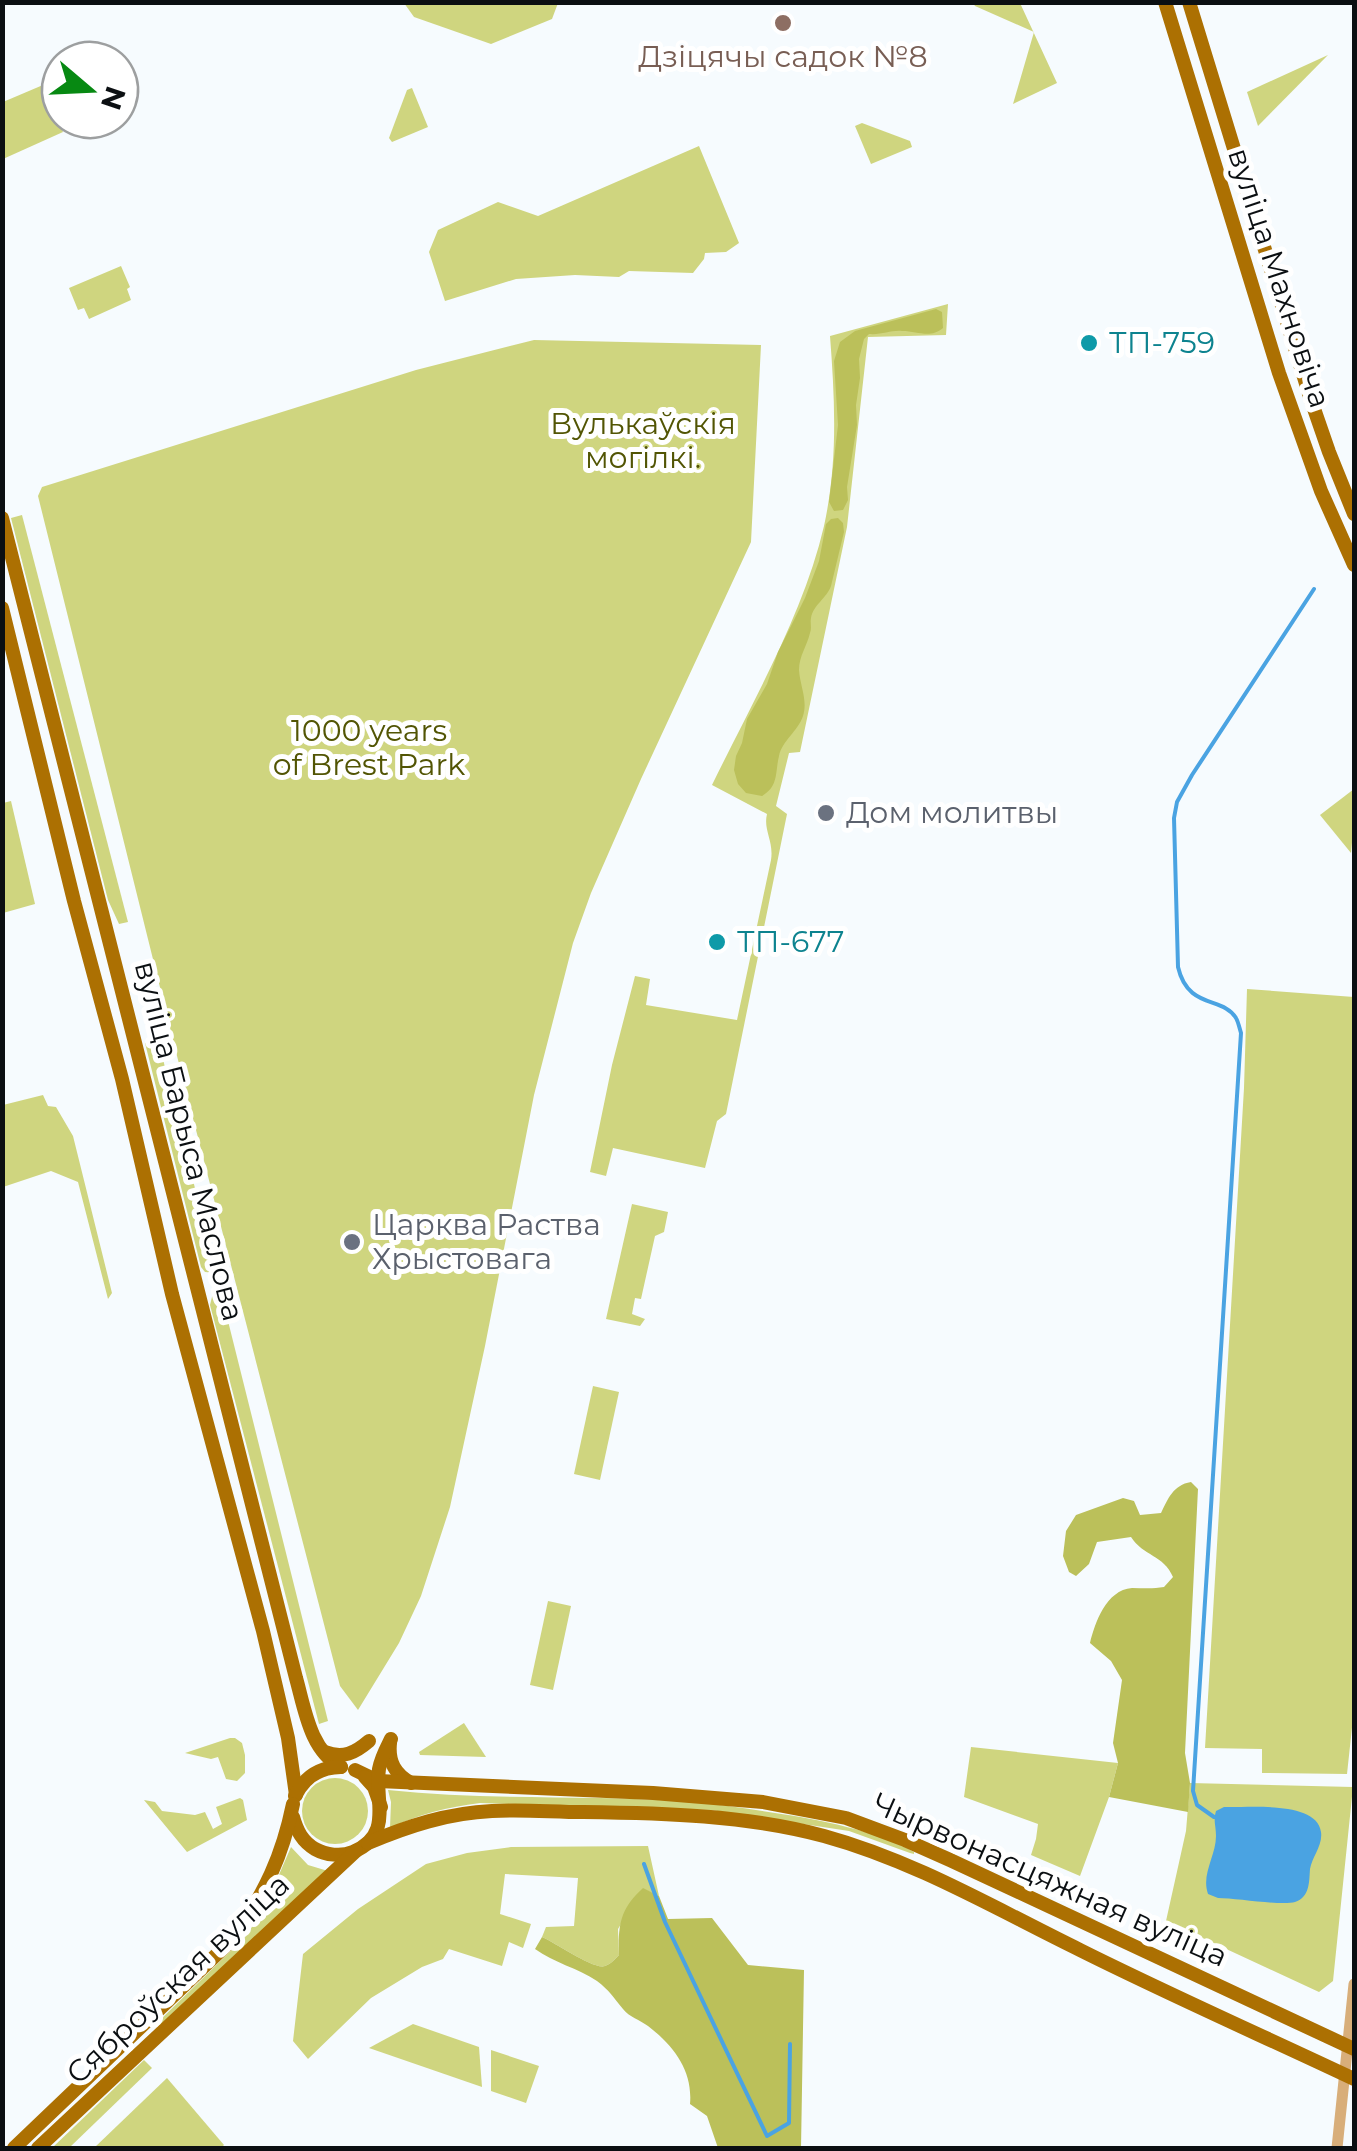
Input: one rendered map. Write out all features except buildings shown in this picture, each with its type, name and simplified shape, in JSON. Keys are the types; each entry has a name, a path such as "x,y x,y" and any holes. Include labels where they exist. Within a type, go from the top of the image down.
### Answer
{"main road":[{"name":"вуліца Махновіча","path":"1165,2 1286,393 1327,506 1354,565"},
{"name":"вуліца Махновіча","path":"1189,2 1311,400 1354,514"},
{"name":"вуліца Барыса Маслова","path":"2,518 296,1678 311,1731 322,1751 330,1760 348,1768"},
{"name":"вуліца Барыса Маслова","path":"2,608 122,1079 172,1294 263,1631 288,1738 294,1800"},
{"path":"104,1014 119,1016 126,1006"},
{"path":"122,1079 130,1067 144,1074"},
{"path":"381,1807 367,1779 348,1768 322,1769 300,1786 294,1800 296,1828 311,1846 333,1855 362,1847 380,1820 381,1807 378,1781 381,1760 391,1739 393,1767 412,1783"},
{"path":"322,1751 344,1756 369,1741 348,1768"},
{"name":"Чырвонасцяжная вуліца","path":"348,1768 378,1781 716,1797 846,1818 950,1860 1351,2047"},
{"name":"Сяброўская вуліца","path":"38,2148 235,1937 270,1878 289,1827 294,1800"},
{"name":"Чырвонасцяжная вуліца","path":"362,1847 430,1820 492,1811 707,1816 807,1832 912,1867 1350,2077"},
{"name":"Сяброўская вуліца","path":"14,2148 362,1847"}],"street":[{"path":"1337,2148 1350,2077 1354,1984"}],"green space":[{"path":"404,3 558,3 552,19 491,44 414,17"},
{"path":"973,3 1020,3 1033,32 975,6"},
{"path":"1034,33 1057,83 1013,104"},
{"path":"1328,55 1258,126 1247,92"},
{"path":"40,86 40,140 45,140 3,159 3,102"},
{"path":"412,88 428,127 392,142 389,138 407,90"},
{"path":"862,123 910,141 912,147 871,164 855,126"},
{"path":"699,146 739,243 726,252 705,253 693,273 629,271 619,277 516,279 445,301 429,252 438,230 498,202 538,216"},
{"path":"121,266 131,300 89,319 84,308 78,310 69,288"},
{"path":"948,304 946,335 868,337 847,527 800,752 789,753 776,806 787,814 726,1114 717,1121 705,1168 613,1148 606,1176 590,1172 635,976 650,979 646,1005 737,1020 771,847 767,814 712,785 790,625 824,526 834,431 830,336"},
{"path":"936,309 942,312 943,328 938,331 894,331 869,334 864,339 848,500 843,510 834,511 829,502 838,425 834,361 840,342 855,331"},
{"name":"1000 years of Brest Park","path":"534,340 761,345 751,542 641,779 573,943 534,1095 450,1507 421,1596 399,1643 358,1710 340,1686 181,1072 38,496 42,487 416,370"},
{"path":"22,515 128,922 119,924 108,900 11,518"},
{"path":"838,518 844,532 831,586 812,613 811,631 799,665 803,716 781,751 771,788 762,796 746,793 734,770 747,719 805,598 819,561 826,524"},
{"path":"1354,789 1354,822 1351,853 1320,815"},
{"path":"11,801 35,904 3,913 3,803"},
{"path":"1247,989 1354,997 1354,1709 1347,1774 1262,1773 1262,1749 1205,1748"},
{"path":"158,1039 216,1273 205,1272 201,1267 145,1043"},
{"path":"43,1095 48,1106 56,1107 73,1136 112,1293 108,1299 78,1182 51,1171 3,1187 3,1105"},
{"path":"632,1204 668,1212 664,1232 655,1236 641,1299 635,1298 632,1314 645,1319 640,1326 606,1319"},
{"path":"220,1289 328,1721 319,1724 210,1305 213,1293"},
{"path":"593,1386 619,1392 600,1480 574,1474"},
{"path":"1191,1482 1198,1489 1185,1753 1190,1783 1188,1812 1109,1797 1118,1763 1113,1743 1122,1680 1111,1661 1090,1643 1099,1617 1115,1595 1132,1588 1164,1587 1173,1577 1164,1564 1131,1537 1097,1542 1089,1564 1076,1576 1069,1572 1063,1556 1066,1531 1076,1515 1123,1498 1134,1501 1140,1515 1161,1513 1175,1489"},
{"path":"548,1601 571,1606 553,1690 530,1685"},
{"path":"464,1723 486,1757 420,1755 419,1752"},
{"path":"230,1738 242,1743 245,1755 245,1773 237,1781 226,1779 218,1757 185,1753"},
{"path":"971,1747 1118,1763 1080,1876 1031,1855 1038,1824 964,1797"},
{"path":"335,1778 358,1788 368,1811 358,1834 335,1844 312,1834 302,1811 312,1788"},
{"path":"1190,1783 1353,1787 1333,1981 1319,1992 1166,1921 1186,1831"},
{"path":"388,1790 713,1804 847,1827 883,1838 914,1854 849,1831 711,1810 480,1803 434,1812 390,1828"},
{"path":"240,1798 247,1820 187,1852 144,1800 155,1802 162,1811 195,1815 205,1812 213,1829 222,1824 216,1807"},
{"path":"648,1846 659,1896 643,1889 618,1929 619,1955 607,1965 592,1964 542,1937 546,1927 574,1926 578,1878 505,1874 500,1914 531,1924 523,1948 509,1942 502,1966 449,1949 443,1959 371,1998 308,2059 293,2041 303,1954 358,1909 426,1864 511,1847"},
{"path":"291,1847 308,1865 328,1871 159,2026 156,2024 246,1936 265,1907"},
{"path":"643,1888 659,1896 668,1919 712,1918 748,1965 804,1970 801,2148 718,2148 707,2116 690,2104 685,2070 666,2042 625,2012 597,1981 535,1949 542,1937 592,1964 609,1964 619,1955 625,1911"},
{"path":"413,2024 479,2047 482,2087 369,2048"},
{"path":"491,2050 539,2066 526,2103 491,2091"},
{"path":"144,2060 152,2068 69,2148 52,2148"},
{"path":"167,2078 224,2145 221,2148 94,2148"}],"water":[{"path":"1224,1807 1295,1810 1317,1822 1320,1842 1304,1897 1289,1903 1208,1894 1206,1879 1215,1843 1215,1814"}],"waterway":[{"path":"1214,1817 1197,1805 1193,1791 1241,1033 1230,1011 1189,990 1178,967 1174,818 1177,802 1192,775 1314,589"},
{"path":"644,1864 665,1922 767,2136 789,2123 790,2044"}],"place":[{"name":"Дзіцячы садок №8","path":"783,23"},
{"name":"ТП-759","path":"1089,343"},
{"name":"Дом молитвы","path":"826,813"},
{"name":"ТП-677","path":"717,942"},
{"name":"Царква Раства Хрыстовага","path":"352,1242"}],"park label":[{"name":"Вулькаўскія могілкі.","path":"643,441"}]}
